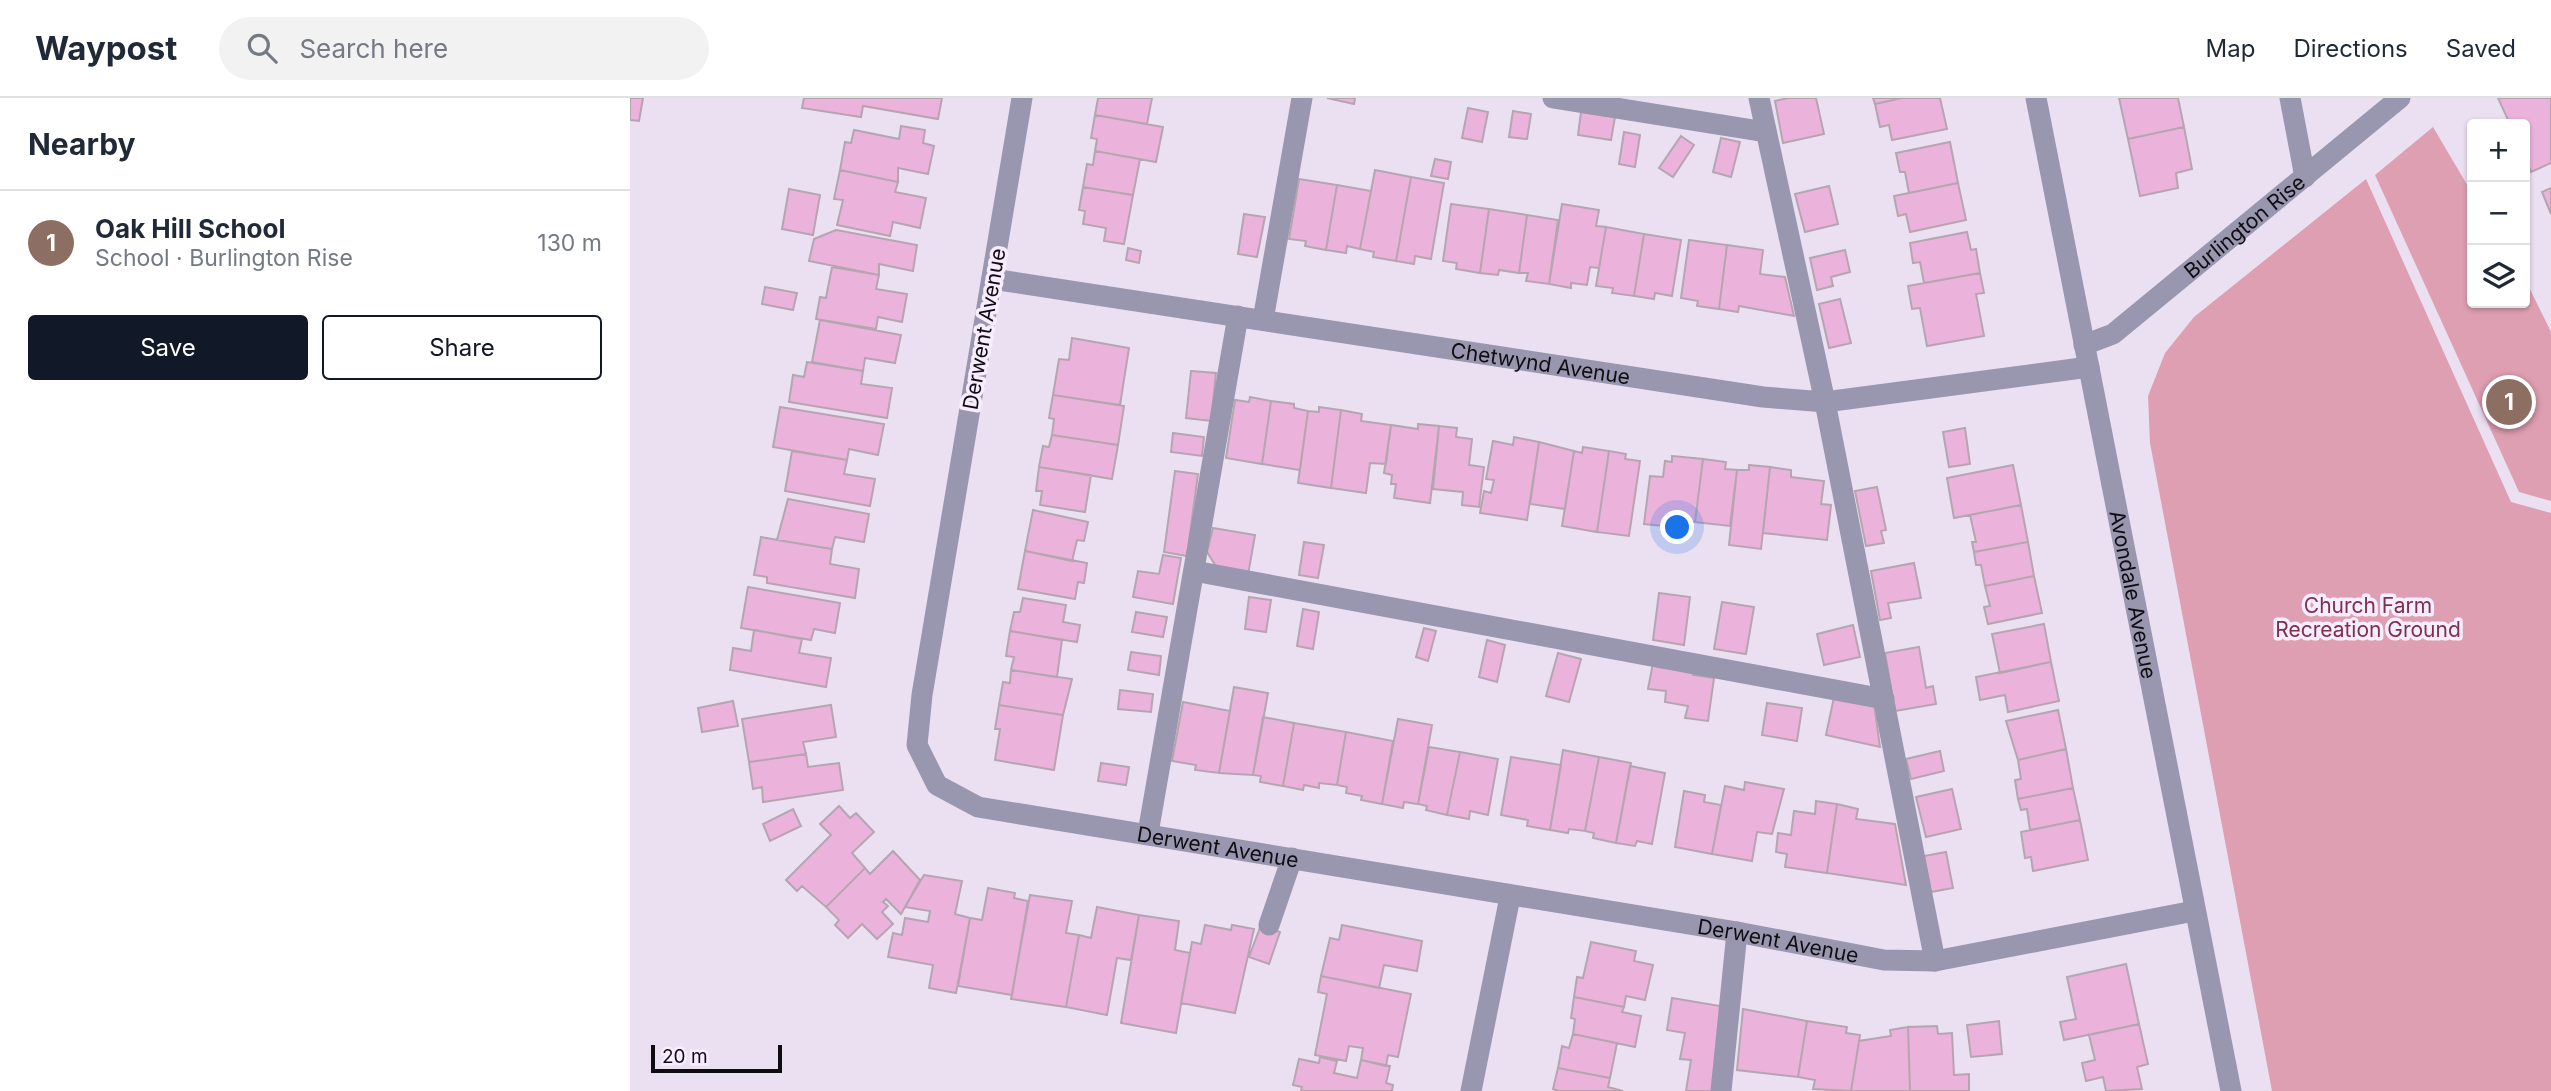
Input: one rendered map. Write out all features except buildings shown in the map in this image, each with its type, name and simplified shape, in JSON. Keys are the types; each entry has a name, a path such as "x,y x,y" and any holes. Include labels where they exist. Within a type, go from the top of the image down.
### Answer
{"street":[{"name":"Derwent Avenue","path":"1022,98 922,695 917,745 937,785 978,807 1148,833 1510,897 1737,932 1884,960 1935,961 2194,911"},
{"path":"1263,320 1302,98"},
{"path":"1553,98 1766,132"},
{"path":"1759,98 1825,402 1935,961"},
{"name":"Avondale Avenue","path":"2036,98 2231,1091"},
{"path":"2290,98 2305,177"},
{"name":"Burlington Rise","path":"2084,345 2113,334 2400,98"},
{"name":"Chetwynd Avenue","path":"992,279 1763,397 1825,402 2089,367"},
{"path":"1148,833 1238,316"},
{"path":"1194,571 1884,699"},
{"path":"1269,925 1292,858"},
{"path":"1471,1091 1510,897"},
{"path":"1721,1091 1737,932"}],"green space":[{"path":"2433,127 2467,185 2467,308 2530,308 2530,289 2551,332 2551,501 2519,492 2375,175"},
{"name":"Church Farm Recreation Ground","path":"2366,179 2511,502 2551,513 2551,1091 2272,1091 2150,443 2148,396 2165,353 2194,317"}],"place":[{"name":"Oak Hill School","path":"2509,402"}]}
